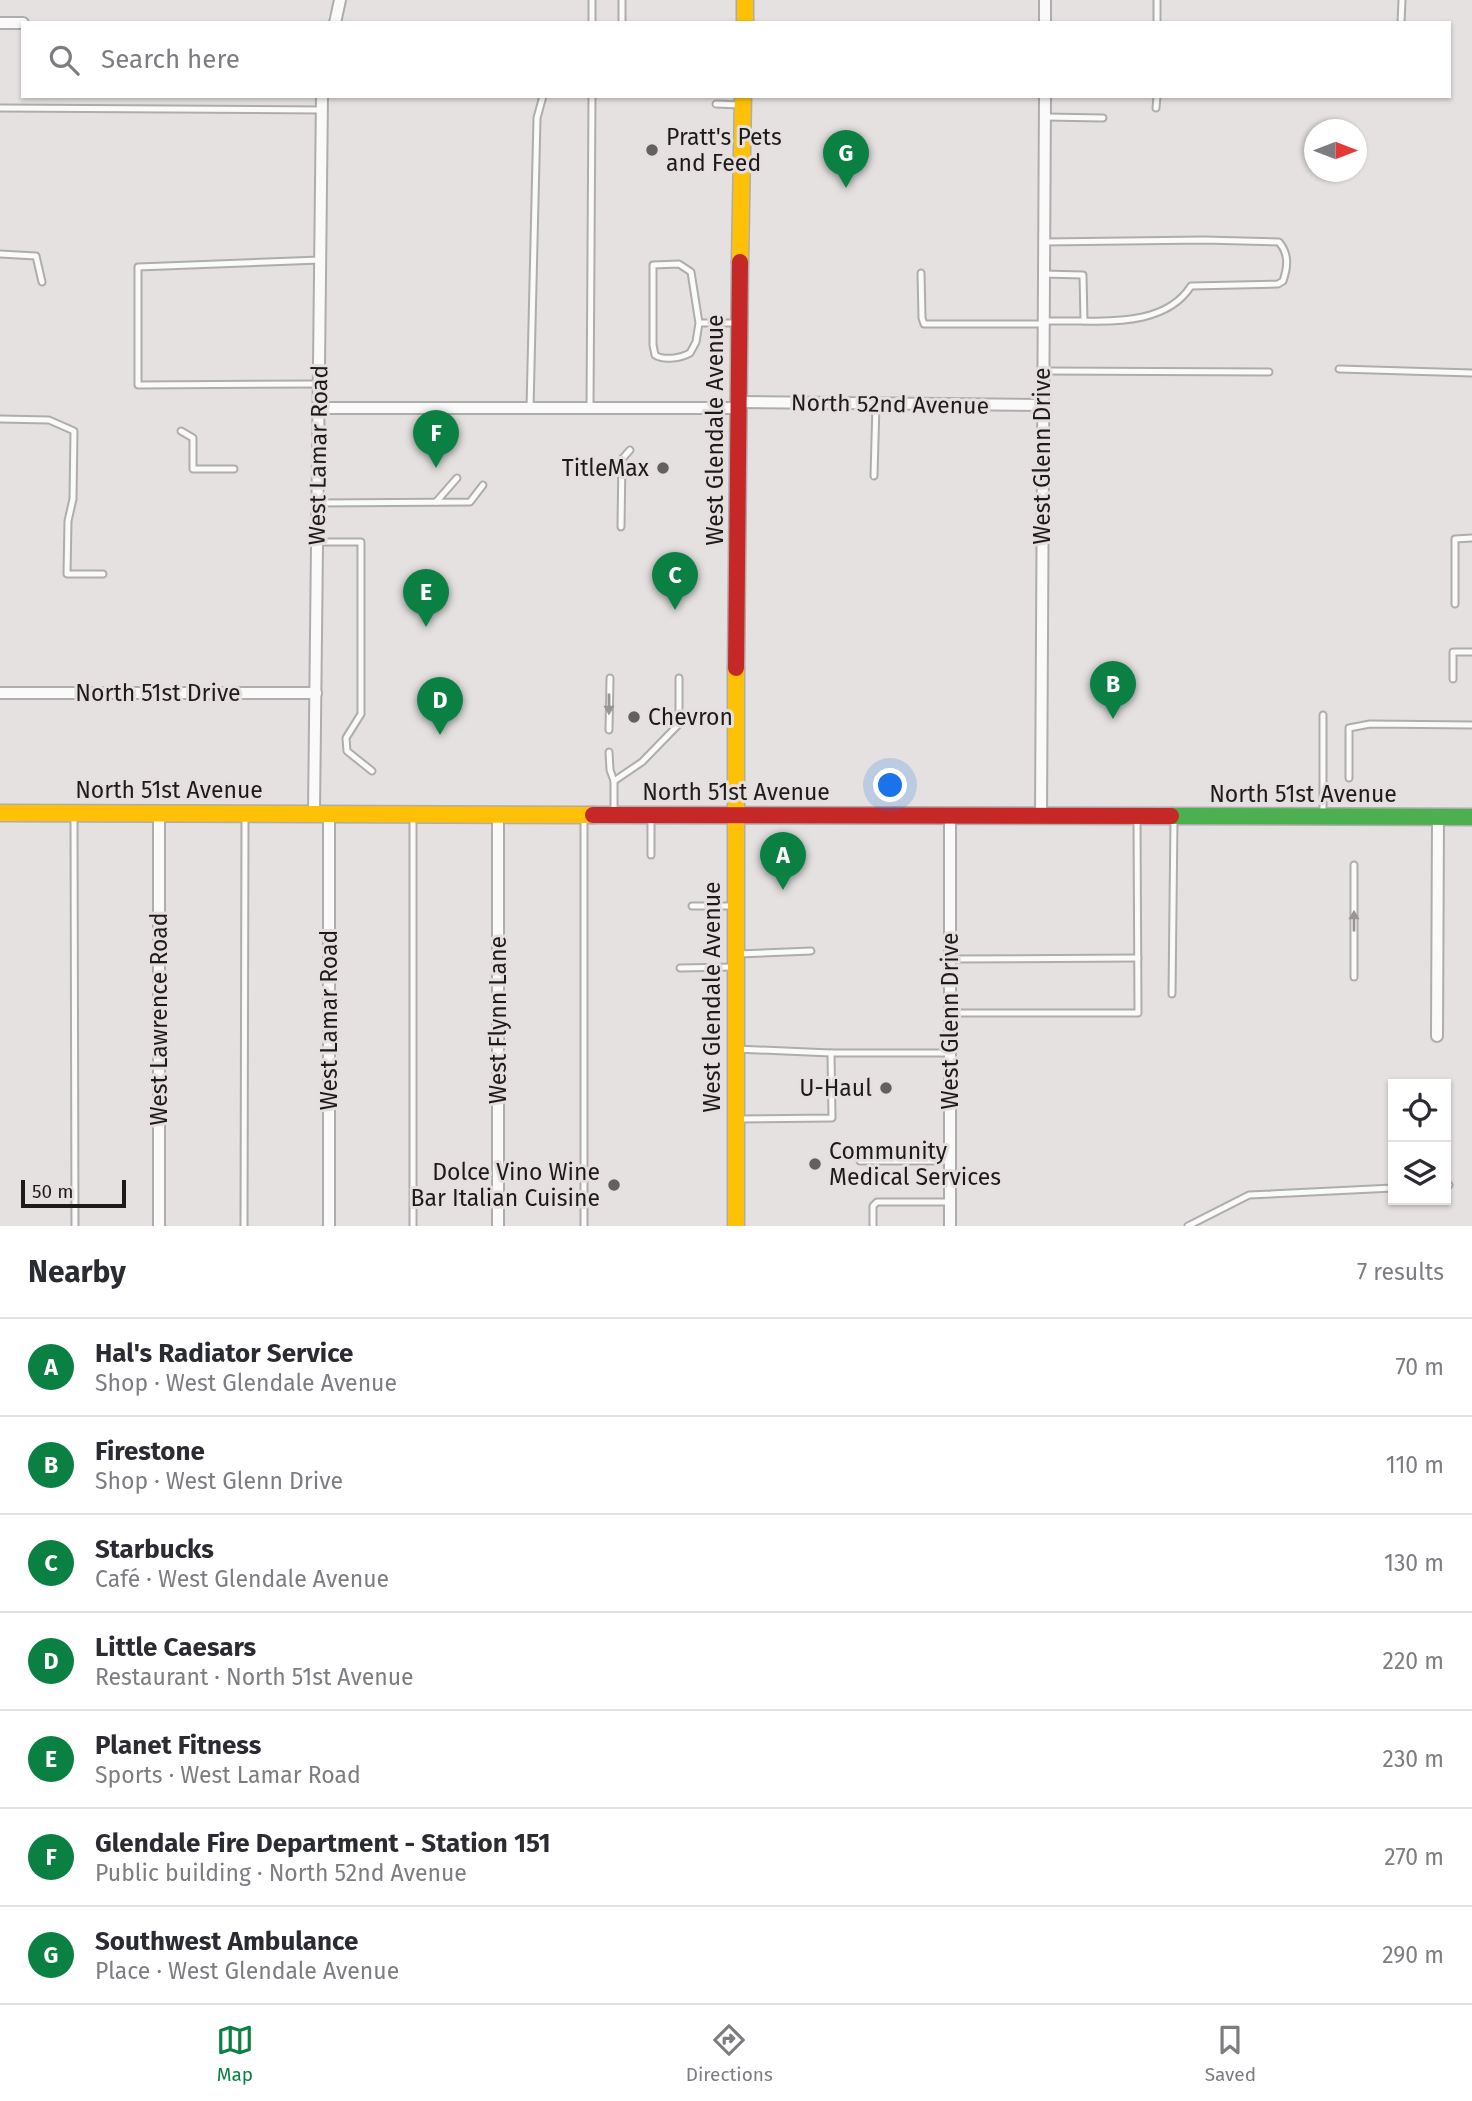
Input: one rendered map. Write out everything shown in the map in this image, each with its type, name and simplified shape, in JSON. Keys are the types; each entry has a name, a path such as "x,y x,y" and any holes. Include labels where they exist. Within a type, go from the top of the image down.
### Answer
{"main road":[{"path":"745,0 745,21"},
{"name":"West Glendale Avenue","path":"736,1226 734,814 738,323 743,101"},
{"name":"North 51st Avenue","path":"0,813 1472,817"}],"street":[{"path":"335,21 340,0"},
{"path":"1045,0 1045,21"},
{"path":"0,23 21,23"},
{"name":"West Lamar Road","path":"322,98 316,694 322,813 329,1226"},
{"name":"West Glenn Drive","path":"1041,815 1045,98"},
{"name":"North 52nd Avenue","path":"319,408 1042,405"},
{"name":"North 51st Drive","path":"0,693 316,694"},
{"name":"West Lawrence Road","path":"159,813 159,1226"},
{"name":"West Flynn Lane","path":"498,814 498,1226"},
{"name":"West Glenn Drive","path":"950,816 950,1226"},
{"path":"1437,1035 1438,817"}],"lane":[{"path":"592,0 592,21"},
{"path":"622,0 622,21"},
{"path":"1157,0 1157,21"},
{"path":"1401,21 1402,0"},
{"path":"530,408 537,118 542,98"},
{"path":"590,408 592,98"},
{"path":"1156,108 1157,98"},
{"path":"716,104 743,101"},
{"path":"0,108 322,110"},
{"path":"1045,117 1103,118"},
{"path":"921,273 924,324 1043,323 1121,322 1158,312 1184,298 1191,286 1278,284 1283,281 1287,269 1286,251 1279,242 1043,242"},
{"path":"0,254 36,256 43,282"},
{"path":"319,384 138,385 138,267 320,260"},
{"path":"679,264 687,267 693,282 699,323 696,342 690,353 671,358 659,358 655,355 653,265 679,264"},
{"path":"1043,274 1083,275 1084,321"},
{"path":"699,323 738,323"},
{"path":"1339,369 1472,373"},
{"path":"1043,371 1269,372"},
{"path":"874,476 876,404"},
{"path":"0,419 49,420 74,431 73,499 68,521 67,574 103,574"},
{"path":"181,431 192,438 192,470"},
{"path":"621,527 622,459 630,450"},
{"path":"185,473 192,470 234,469"},
{"path":"436,502 457,478"},
{"path":"318,503 470,502 483,485"},
{"path":"1455,604 1455,539 1472,538"},
{"path":"317,542 361,542 361,714 346,738 347,751 372,771"},
{"path":"1453,679 1453,652 1472,652"},
{"path":"609,730 610,678"},
{"path":"614,781 642,762 679,724 678,678"},
{"path":"1323,715 1323,816"},
{"path":"1349,778 1349,728 1370,724 1472,724"},
{"path":"609,752 614,781 614,814"},
{"path":"74,813 75,1226"},
{"path":"244,1226 245,813"},
{"path":"413,813 413,1226"},
{"path":"584,814 584,1226"},
{"path":"651,814 651,855"},
{"path":"950,1013 1138,1013 1137,816"},
{"path":"1172,994 1174,816"},
{"path":"1354,864 1354,977"},
{"path":"692,906 734,906"},
{"path":"680,968 811,951"},
{"path":"950,959 1138,958"},
{"path":"735,1049 831,1053 950,1053"},
{"path":"735,1119 832,1118 831,1053"},
{"path":"860,1161 950,1161"},
{"path":"1188,1226 1249,1195 1388,1188"},
{"path":"873,1226 873,1206 877,1202 950,1202"}],"traffic: fast":[{"path":"1171,816 1472,817"}],"traffic: slow":[{"path":"745,0 745,21"},
{"path":"740,262 743,98"},
{"path":"736,668 736,1226"},
{"path":"0,813 593,815"}],"traffic: jam":[{"path":"736,668 740,262"},
{"path":"593,815 1171,816"}],"place":[{"name":"Pratt's Pets and Feed","path":"652,150"},
{"name":"Southwest Ambulance","path":"846,188"},
{"name":"Glendale Fire Department - Station 151","path":"436,468"},
{"name":"TitleMax","path":"663,468"},
{"name":"Starbucks","path":"675,610"},
{"name":"Planet Fitness","path":"426,627"},
{"name":"Chevron","path":"634,717"},
{"name":"Firestone","path":"1113,719"},
{"name":"Little Caesars","path":"440,735"},
{"name":"Hal's Radiator Service","path":"783,890"},
{"name":"U-Haul","path":"886,1088"},
{"name":"Community Medical Services","path":"815,1164"},
{"name":"Dolce Vino Wine Bar Italian Cuisine","path":"614,1185"}]}
